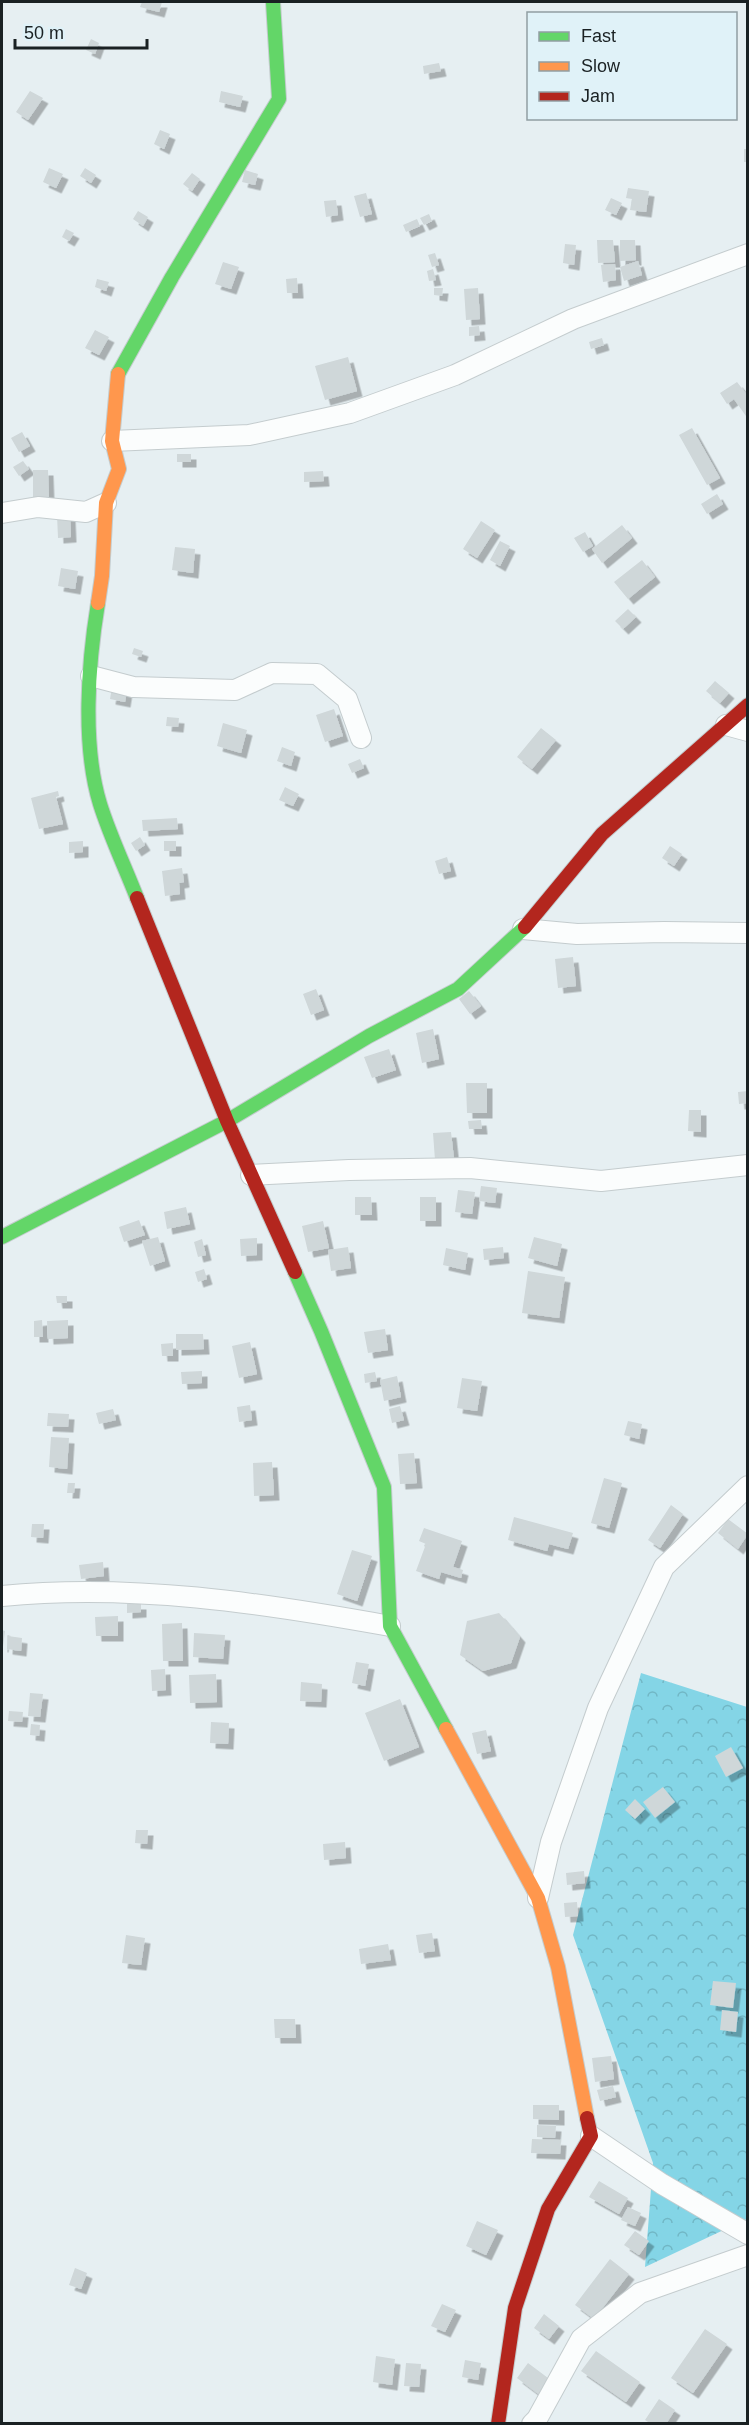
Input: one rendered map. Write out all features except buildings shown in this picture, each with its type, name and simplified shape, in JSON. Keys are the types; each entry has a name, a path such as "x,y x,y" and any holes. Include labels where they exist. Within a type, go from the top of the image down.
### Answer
{"street":[{"path":"273,2 279,99 116,377 112,441 119,469 106,503 102,576 92,640 88,738 100,803 227,1121 321,1331 384,1487 390,1626 538,1898 558,1967 591,2136 548,2209 514,2308 498,2424"},
{"path":"112,441 249,435 350,413 455,375 573,319 747,254"},
{"path":"2,513 38,507 86,512 106,503"},
{"path":"91,676 133,687 235,690 272,674 317,674 347,699 361,738"},
{"path":"2,1237 227,1121 369,1036 458,989 523,929 602,834 747,705"},
{"path":"726,725 747,731"},
{"path":"523,929 577,934 747,933"},
{"path":"251,1175 349,1170 470,1168 601,1181 747,1165"},
{"path":"538,1898 551,1842 598,1708 664,1567 747,1486"},
{"path":"2,1596 48,1591 172,1594 289,1608 390,1626"},
{"path":"591,2136 662,2184 747,2234"},
{"path":"532,2424 537,2419 581,2339 640,2293 747,2255"}],"green space":[{"path":"641,1673 747,1707 747,2219 645,2267 653,2163 573,1935"}],"traffic: fast":[{"path":"118,374 172,277 279,99 273,2"},
{"path":"98,603 88,704 94,781 113,840 137,898"},
{"path":"2,1237 227,1121 369,1036 458,989 525,927"},
{"path":"295,1272 384,1487 390,1626 446,1729"}],"traffic: slow":[{"path":"98,603 102,576 106,503 119,469 112,441 118,374"},
{"path":"446,1729 538,1898 558,1967 587,2118"}],"traffic: jam":[{"path":"525,927 602,834 748,705"},
{"path":"137,898 227,1121 295,1272"},
{"path":"498,2424 515,2308 548,2209 591,2136 587,2118"}]}
